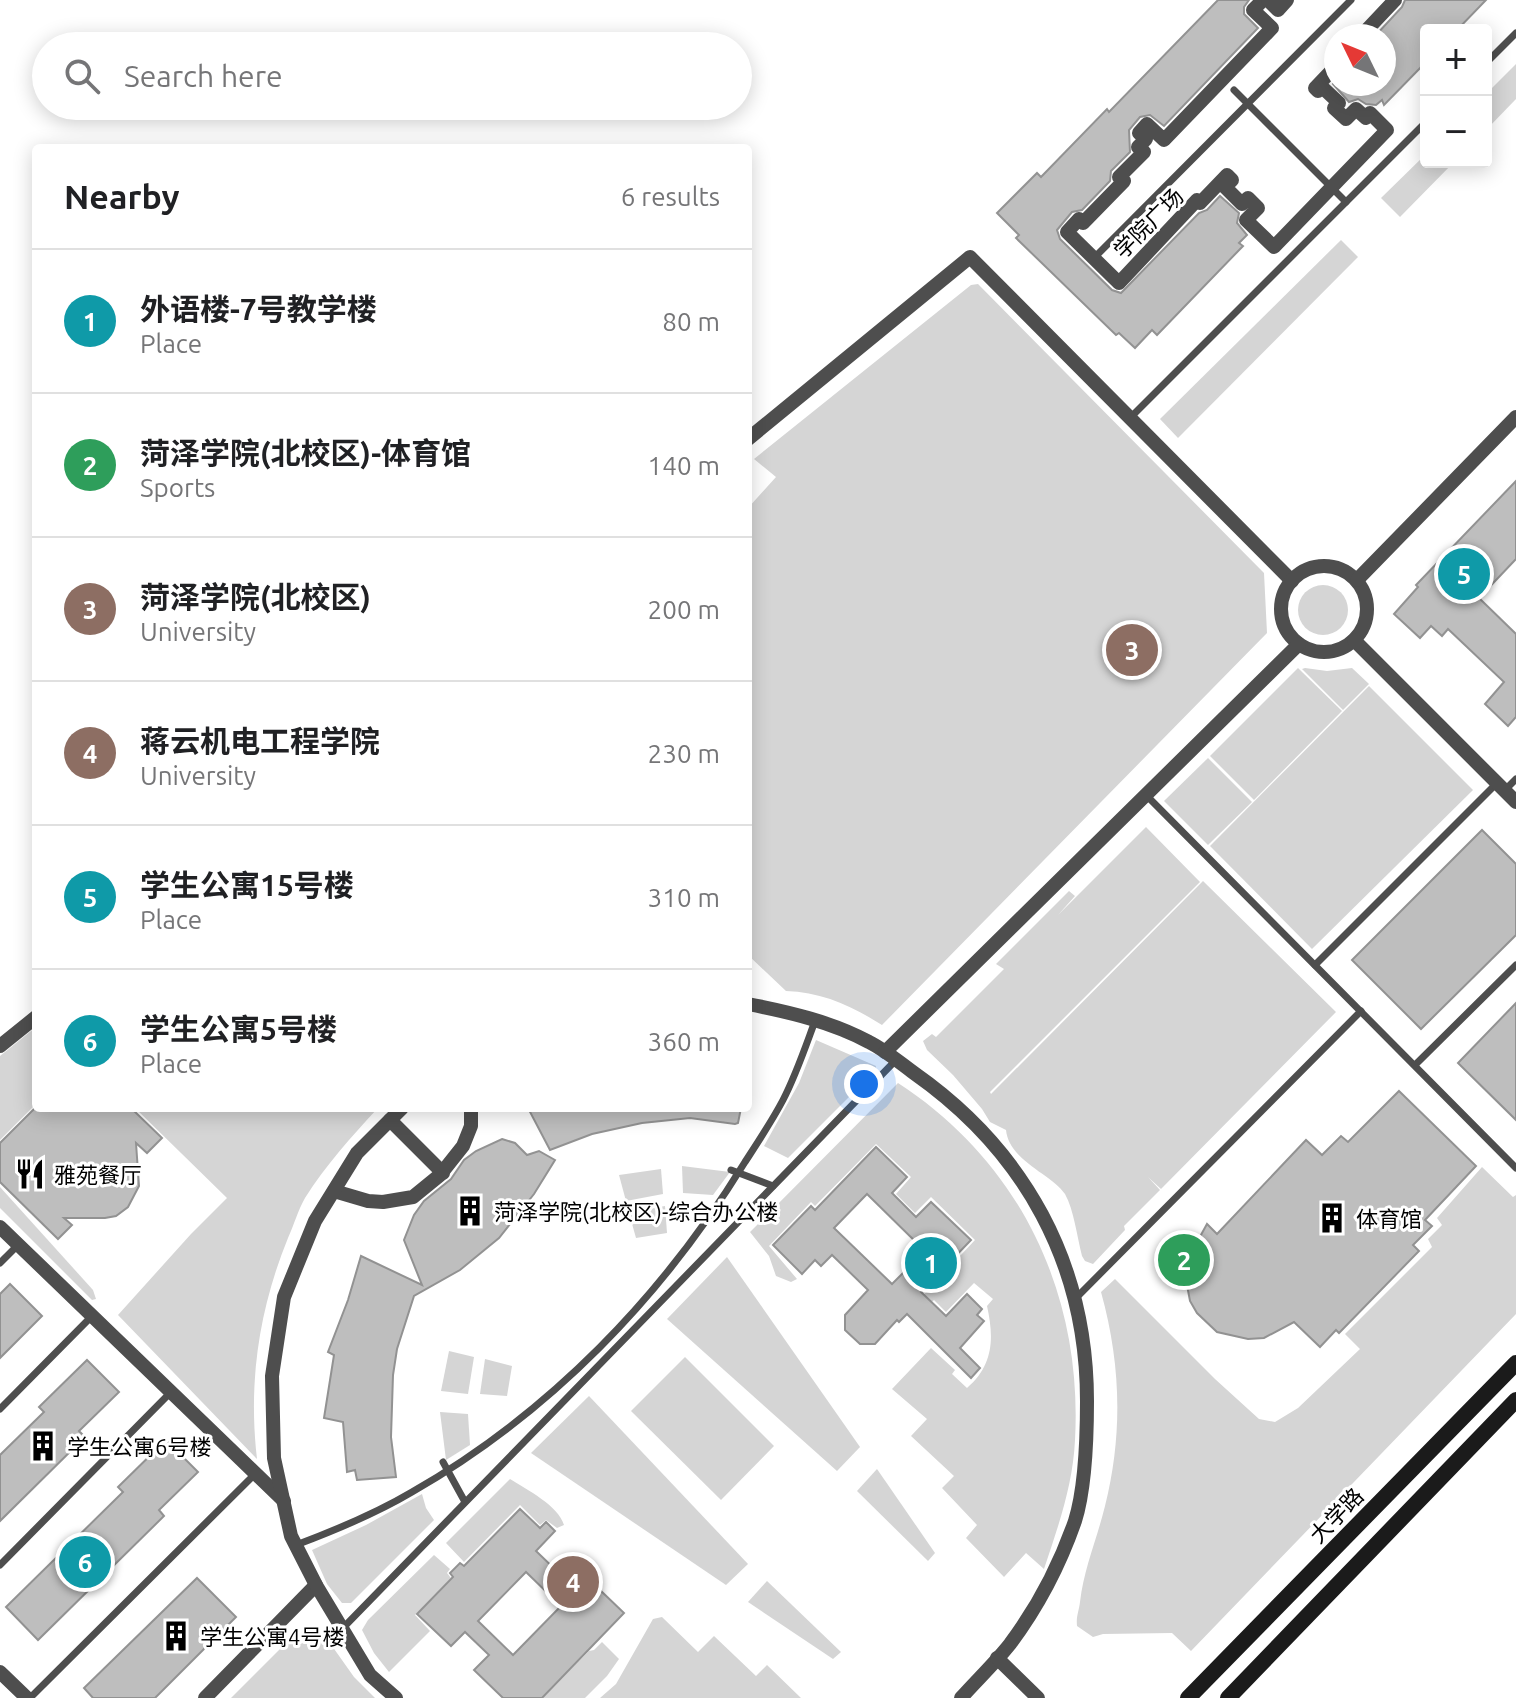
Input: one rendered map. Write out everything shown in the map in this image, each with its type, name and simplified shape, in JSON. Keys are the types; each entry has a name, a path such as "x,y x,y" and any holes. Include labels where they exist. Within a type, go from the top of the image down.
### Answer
{"main road":[{"name":"大学路","path":"1188,1698 1516,1363"},
{"path":"1228,1698 1516,1400"}],"street":[{"name":"学院广场","path":"1298,0 1293,5 1288,0 1278,10 1266,0 1253,10 1272,28 1164,140 1147,124 1139,133 1146,139 1138,147 1144,152 1119,177 1124,181 1083,223 1079,219 1067,232 1119,283 1197,200 1200,203 1227,175 1232,180 1225,187 1242,204 1248,198 1258,208 1246,220 1274,247 1387,130 1370,113 1366,118 1356,109 1346,119 1334,108 1339,103 1332,96"},
{"path":"1372,24 1395,0"},
{"name":"学院广场","path":"1324,79 1315,88 1318,91 1322,87 1324,89"},
{"path":"752,436 970,257 1292,581"},
{"path":"1357,580 1516,417"},
{"path":"1332,566 1357,580 1366,596 1367,614 1354,640 1333,652 1315,652 1299,644 1287,631 1281,614 1283,596 1303,571 1332,566"},
{"path":"1354,640 1516,802"},
{"path":"890,1056 1299,644"},
{"path":"752,1005 797,1014 868,1041 945,1095 993,1141 1019,1174 1056,1244 1075,1299 1087,1363 1087,1441 1075,1519 1043,1592 1009,1644 961,1698"},
{"path":"0,1046 32,1020"},
{"path":"396,1698 370,1675 316,1585 291,1536 274,1458 272,1376 284,1297 315,1221 357,1153 398,1112"},
{"path":"334,1191 368,1201 413,1197 443,1173 463,1146 471,1126 471,1112"},
{"path":"390,1120 443,1173"},
{"path":"0,1227 284,1501"},
{"path":"205,1698 316,1585"},
{"path":"997,1658 1038,1698"},
{"path":"0,1672 28,1698"}],"lane":[{"path":"1094,258 1351,0"},
{"path":"1492,57 1516,33"},
{"path":"1234,90 1346,202"},
{"path":"1130,418 1420,128"},
{"path":"1315,965 1500,787 1516,779"},
{"path":"1146,795 1516,1168"},
{"path":"1415,1065 1516,965"},
{"path":"1075,1299 1361,1011"},
{"path":"296,1545 356,1522 413,1492 445,1466 544,1398 591,1356 676,1263 783,1101 815,1021"},
{"path":"342,1629 773,1186 890,1056"},
{"path":"735,1171 773,1186"},
{"path":"0,1263 18,1245"},
{"path":"0,1409 92,1316"},
{"path":"0,1565 171,1392"},
{"path":"445,1466 465,1502"},
{"path":"28,1698 255,1474"}],"shaded area":[{"path":"1516,64 1516,99 1492,124 1492,96 1492,88"},
{"path":"1420,160 1420,168 1448,168 1400,217 1381,198"},
{"path":"1341,240 1358,257 1178,438 1160,419"},
{"path":"978,284 1264,573 1267,633 882,1025 836,1001 786,991 752,959 752,504 776,477 754,459 971,285"},
{"path":"1323,585 1341,592 1348,610 1341,628 1323,635 1305,628 1298,610 1305,592"},
{"path":"1298,668 1342,711 1254,800 1210,756"},
{"path":"1352,668 1369,684 1343,710 1302,669 1327,671"},
{"path":"1369,686 1473,790 1312,949 1210,846"},
{"path":"1208,758 1252,802 1208,845 1164,801"},
{"path":"1146,827 1200,882 991,1094 1203,881 1336,1012 1161,1189 1148,1177 1160,1190 1124,1226 1125,1230 1093,1264 1082,1256 1065,1194 1023,1159 1009,1141 1006,1130 990,1122 953,1075 927,1050 923,1041 932,1034 936,1037 1004,969 996,964 1069,891 1075,896 1058,915"},
{"path":"32,1030 32,1108 0,1140 0,1056"},
{"path":"816,1040 876,1066 875,1071 788,1158 764,1146 799,1083"},
{"path":"898,1083 941,1115 979,1152 1010,1193 1036,1237 1055,1284 1068,1334 1075,1386 1075,1440 1068,1490 1044,1569 1026,1553 1004,1577 966,1538 977,1525 942,1488 954,1476 911,1436 927,1419 892,1389 931,1348 955,1370 952,1374 967,1388 982,1370 991,1340 987,1306 993,1299 974,1283 946,1312 934,1300 922,1311 915,1304 975,1240 931,1197 915,1213 896,1194 911,1177 876,1144 815,1206 811,1202 769,1246 797,1279 791,1282 776,1276 769,1256 750,1232"},
{"path":"139,1112 374,1112 321,1174 305,1198 278,1265 258,1346 254,1402 257,1459 118,1315 227,1198"},
{"path":"682,1166 730,1172 713,1195 683,1193"},
{"path":"1482,1167 1513,1197 1516,1195 1516,1314 1191,1651 1172,1633 1103,1634 1093,1637 1077,1626 1084,1577 1111,1479 1117,1426 1113,1346 1101,1292 1115,1279 1259,1419 1275,1422 1298,1408 1360,1349 1345,1334 1432,1247 1428,1239 1442,1225 1437,1218"},
{"path":"661,1169 663,1194 626,1201 619,1175"},
{"path":"0,1187 93,1290 96,1299 92,1300 0,1208"},
{"path":"665,1206 667,1233 636,1238 629,1213"},
{"path":"727,1257 860,1447 837,1471 667,1319"},
{"path":"449,1351 474,1357 468,1394 441,1391"},
{"path":"685,1357 774,1446 721,1500 631,1411"},
{"path":"485,1359 512,1366 507,1396 480,1394"},
{"path":"589,1396 748,1564 726,1585 531,1453"},
{"path":"440,1412 468,1414 470,1445 446,1460"},
{"path":"877,1469 935,1553 928,1561 857,1491"},
{"path":"510,1479 549,1505 564,1525 557,1528 546,1520 540,1525 520,1505 464,1562 446,1543"},
{"path":"422,1494 434,1520 351,1603 342,1603 327,1584 312,1550"},
{"path":"434,1555 450,1569 447,1573 451,1578 415,1615 430,1631 389,1672 362,1630 368,1620"},
{"path":"767,1581 841,1652 833,1659 748,1602"},
{"path":"662,1617 698,1652 714,1636 756,1676 767,1665 801,1698 600,1698 616,1684 653,1619"},
{"path":"320,1629 354,1677 375,1698 231,1698 295,1634"},
{"path":"602,1642 619,1659 585,1698 543,1698 589,1651"}],"building":[{"path":"1218,0 1249,0 1244,14 1258,28 1164,126 1150,115 1140,117 1129,130 1130,152 1111,171 1110,181 1082,210 1072,212 1057,230 1060,239 1112,290 1121,293 1199,213 1207,210 1220,196 1239,213 1237,223 1247,235 1239,243 1243,246 1157,335 1152,330 1135,348 1119,333 1116,335 1016,238 1019,235 997,213 1037,173 1041,177 1107,109 1109,112"},
{"path":"1405,0 1486,0 1463,24 1420,24 1420,68 1396,93 1396,24 1386,24"},
{"path":"1344,96 1393,96 1384,105 1382,100 1376,105 1358,99 1349,102"},
{"path":"1516,481 1516,559 1479,598 1516,634 1516,717 1508,726 1485,704 1504,682 1448,629 1442,636 1431,626 1420,638 1394,614 1418,587 1416,585"},
{"path":"1482,830 1516,864 1516,935 1421,1029 1352,960"},
{"path":"1516,1003 1516,1120 1458,1063"},
{"name":"体育馆","path":"1399,1091 1476,1166 1425,1220 1432,1226 1413,1245 1419,1251 1339,1333 1336,1330 1320,1347 1294,1322 1264,1338 1248,1339 1217,1332 1197,1313 1190,1301 1186,1280 1191,1253 1207,1224 1217,1234 1306,1140 1322,1155 1341,1136 1348,1142"},
{"name":"雅苑餐厅","path":"32,1111 135,1112 162,1138 147,1153 136,1143 139,1186 128,1207 116,1216 105,1218 64,1218 72,1225 58,1239 0,1182 0,1143"},
{"path":"530,1112 740,1112 735,1124 690,1118 642,1123 592,1134 550,1150"},
{"path":"502,1139 515,1143 527,1155 539,1151 555,1160 534,1194 499,1238 460,1270 414,1296 397,1349 393,1375 391,1437 396,1477 357,1480 355,1470 347,1472 343,1422 324,1418 334,1355 328,1352 361,1256 422,1285 404,1240 414,1215 424,1201 451,1179 464,1160"},
{"path":"876,1147 907,1177 892,1193 916,1217 931,1202 971,1240 921,1292 946,1316 967,1294 982,1309 977,1315 984,1321 960,1348 980,1368 971,1378 907,1314 899,1322 897,1320 875,1344 860,1344 845,1330 845,1315 868,1290 832,1255 821,1266 815,1260 802,1274 773,1245 811,1206 815,1210","holes":["867,1194 925,1251 892,1284 834,1228"]},
{"path":"10,1284 42,1316 0,1358 0,1294"},
{"name":"学生公寓6号楼","path":"87,1360 119,1392 79,1431 85,1437 0,1521 0,1455 44,1412 39,1407"},
{"path":"166,1440 198,1472 159,1510 164,1516 38,1640 6,1607 123,1492 118,1487"},
{"path":"520,1509 540,1528 546,1522 555,1531 536,1551 590,1603 601,1591 624,1613 542,1698 503,1698 474,1670 489,1655 465,1632 451,1646 417,1614 453,1577 450,1573 460,1563 464,1566","holes":["526,1572 561,1606 513,1655 478,1621"]},
{"name":"学生公寓4号楼","path":"197,1578 236,1617 155,1698 93,1698 84,1688"}],"place":[{"name":"学生公寓15号楼","path":"1464,574"},
{"name":"菏泽学院(北校区)","path":"1132,650"},
{"name":"雅苑餐厅","path":"30,1174"},
{"name":"菏泽学院(北校区)-综合办公楼","path":"470,1211"},
{"name":"体育馆","path":"1332,1218"},
{"name":"菏泽学院(北校区)-体育馆","path":"1184,1260"},
{"name":"外语楼-7号教学楼","path":"931,1263"},
{"name":"学生公寓6号楼","path":"43,1446"},
{"name":"学生公寓5号楼","path":"85,1562"},
{"name":"蒋云机电工程学院","path":"573,1582"},
{"name":"学生公寓4号楼","path":"176,1636"}]}
